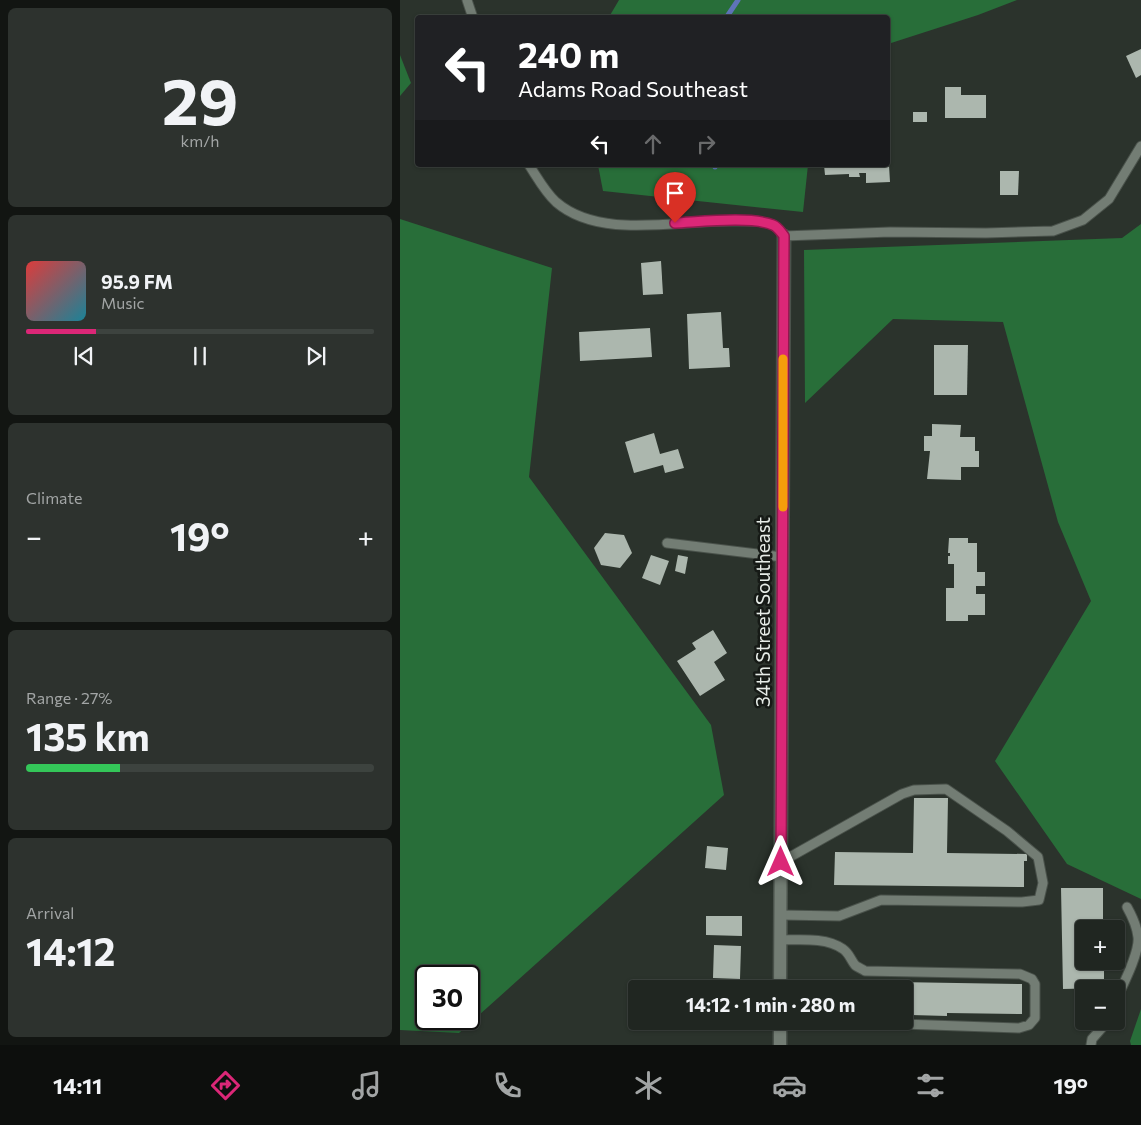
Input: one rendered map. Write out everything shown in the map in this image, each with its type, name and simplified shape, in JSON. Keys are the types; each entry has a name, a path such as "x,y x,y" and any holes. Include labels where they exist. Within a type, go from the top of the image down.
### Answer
{"street":[{"name":"34th Street Southeast","path":"780,980 784,236"},
{"path":"780,1030 780,1045"}],"lane":[{"path":"467,0 473,15"},
{"path":"530,167 556,202 574,214 608,223 639,225 729,221 762,222 779,228 784,236 890,232 986,233 1053,231 1083,220 1109,199 1141,146"},
{"path":"667,543 782,557"},
{"path":"780,915 839,916 881,900 1022,902 1039,900 1043,883 1038,857 1007,831 946,789 914,790 902,794 781,862"},
{"path":"1125,980 1134,958 1139,938 1135,923 1127,907"},
{"path":"780,940 819,941 834,945 842,948 856,966 865,971 1020,974 1032,979 1035,984 1035,1018 1029,1025 1019,1028 913,1024"},
{"path":"1091,1045 1092,1039 1100,1030"}],"green space":[{"path":"619,0 1017,0 978,15 890,43 890,15 610,15"},
{"path":"400,55 411,83 400,96"},
{"path":"598,167 808,167 803,212 603,191"},
{"path":"400,219 552,268 529,477 711,725 724,795 480,1014 480,965 415,965 415,1030 462,1030 459,1033 400,1030"},
{"path":"1141,224 1141,899 1067,864 995,761 1091,601 1058,522 1003,322 893,319 805,403 804,250 1122,238"},
{"path":"1141,1009 1141,1045 1131,1045 1130,1041"}],"building":[{"path":"1141,49 1141,75 1136,78 1126,56"},
{"path":"945,87 961,87 961,95 986,95 986,118 945,118"},
{"path":"913,112 927,112 927,122 913,122"},
{"path":"824,167 889,167 890,182 866,183 866,173 859,173 860,177 849,177 849,174 825,175"},
{"path":"1000,171 1019,171 1018,195 1000,195"},
{"path":"661,261 663,294 643,295 641,263"},
{"path":"721,312 723,348 729,348 730,367 689,369 687,314"},
{"path":"650,328 652,357 580,361 579,332"},
{"path":"934,345 968,345 967,395 934,395"},
{"path":"932,424 961,425 960,437 975,437 975,451 979,451 979,467 961,467 961,480 927,479 930,451 924,451 924,436 932,436"},
{"path":"654,433 660,454 678,449 684,468 665,473 663,465 634,473 625,442"},
{"path":"605,533 624,535 632,553 620,568 601,565 594,548"},
{"path":"949,538 968,538 968,543 977,543 977,572 985,572 985,586 976,586 976,594 985,594 985,615 968,615 968,621 946,621 946,588 954,588 954,564 948,564 948,556 950,556 950,553 948,553"},
{"path":"651,555 669,561 660,585 642,578"},
{"path":"678,555 688,557 685,574 675,571"},
{"path":"713,630 727,653 714,662 725,680 700,696 677,661 696,649 692,643"},
{"path":"914,798 948,798 947,853 1027,854 1027,861 1024,861 1024,887 834,885 835,852 913,853"},
{"path":"707,846 728,848 726,870 705,868"},
{"path":"1061,888 1103,888 1103,920 1075,920 1075,970 1104,970 1104,980 1075,980 1075,989 1063,989"},
{"path":"706,916 742,916 742,936 706,935"},
{"path":"714,945 741,946 740,979 713,978"},
{"path":"913,982 1022,984 1022,1014 947,1013 947,1016 913,1015"}],"waterway":[{"path":"728,15 738,0"}],"slow traffic":[{"path":"783,359 783,507"}],"route":[{"path":"675,223 762,222 779,228 784,236 781,862"}]}
